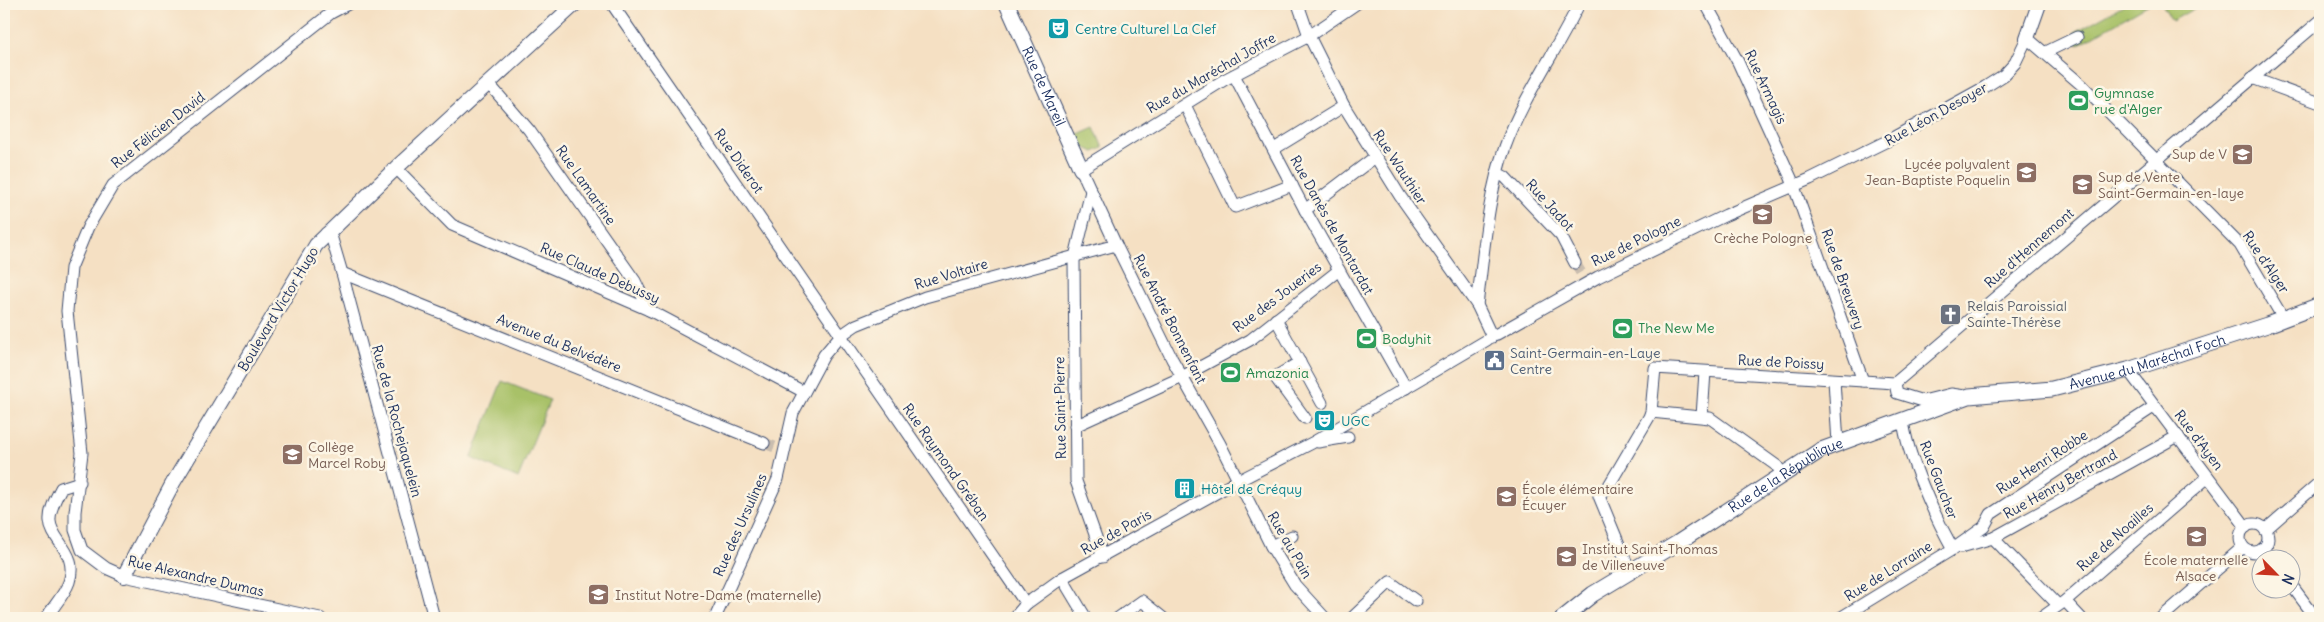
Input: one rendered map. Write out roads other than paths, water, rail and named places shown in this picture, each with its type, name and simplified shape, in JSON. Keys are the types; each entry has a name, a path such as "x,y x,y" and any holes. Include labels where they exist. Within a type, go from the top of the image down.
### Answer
{"main road":[{"name":"Rue de Mareil","path":"1008,4 1081,169"},
{"name":"Avenue du Maréchal Foch","path":"1903,420 1969,396 2052,388 2128,370 2320,305"},
{"name":"Rue de la République","path":"1563,618 1593,594 1627,577 1640,575 1676,544 1821,450 1903,420"},
{"name":"Rue de la République","path":"1573,618 1627,577"}],"street":[{"name":"Rue Félicien David","path":"80,482 82,453 67,311 71,268 88,227 113,184 331,14 348,4"},
{"name":"Boulevard Victor Hugo","path":"124,576 173,483 311,253 326,233 575,4"},
{"name":"Rue Diderot","path":"612,4 840,336"},
{"name":"Rue Wauthier","path":"1298,4 1309,36 1344,106 1400,196 1477,305 1492,337"},
{"name":"Rue du Maréchal Joffre","path":"1081,169 1234,75 1309,36 1356,4"},
{"path":"1477,305 1497,173 1511,131 1579,4"},
{"name":"Rue Armagis","path":"1706,4 1738,62 1794,186"},
{"name":"Rue Léon Desoyer","path":"1794,186 1887,141 2004,75 2015,63 2027,38 2039,4"},
{"name":"Rue d'Hennemont","path":"1896,388 2156,159 2320,21"},
{"path":"2046,52 2077,37"},
{"name":"Rue d'Alger","path":"2027,38 2046,52 2083,86 2240,245 2283,318"},
{"name":"Rue Danès de Montardat","path":"1234,75 1304,210 1406,388"},
{"path":"2252,78 2320,103"},
{"name":"Rue Lamartine","path":"488,84 529,130 635,281 649,310"},
{"path":"1185,105 1235,207 1292,185"},
{"path":"1274,149 1344,106"},
{"path":"1304,210 1375,157"},
{"name":"Rue Claude Debussy","path":"396,168 452,224 649,310 804,392"},
{"name":"Rue André Bonnenfant","path":"1081,169 1181,377 1239,481"},
{"name":"Rue Jadot","path":"1497,173 1505,177 1560,236 1575,263"},
{"name":"Rue de Pologne","path":"1312,443 1598,277 1702,226 1794,186"},
{"name":"Rue de Breuvery","path":"1794,186 1863,381"},
{"name":"Rue Saint-Pierre","path":"1091,191 1074,261 1076,482 1103,557"},
{"name":"Rue de la Rochejaquelein","path":"326,233 332,239 342,273 434,618"},
{"name":"Rue Voltaire","path":"840,336 856,324 925,296 1076,254 1116,245"},
{"name":"Rue des Joueries","path":"1075,426 1181,377 1250,340 1338,270"},
{"name":"Avenue du Belvédère","path":"342,273 764,443"},
{"path":"1276,319 1322,403"},
{"name":"Rue des Ursulines","path":"715,618 778,479 781,449 792,412 824,355 840,336"},
{"name":"Rue Raymond Gréban","path":"840,336 1026,604"},
{"path":"1300,362 1275,377 1306,418"},
{"name":"Rue de Poissy","path":"1651,412 1655,368 1863,381 1896,388 1923,401 1951,394 1969,396"},
{"name":"Rue d'Ayen","path":"2128,370 2246,527"},
{"path":"1702,416 1705,372"},
{"path":"1834,380 1838,443"},
{"name":"Rue Henri Robbe","path":"1952,549 1984,527 1990,514 2154,406"},
{"path":"1627,577 1598,496 1608,487 1651,412 1710,418 1777,466 1782,474"},
{"name":"Rue Gaucher","path":"1903,420 1904,430 1922,483 1952,549"},
{"name":"Rue Henry Bertrand","path":"1952,549 1993,538 2178,436"},
{"path":"1312,443 1348,437"},
{"name":"Rue de Paris","path":"1014,618 1026,604 1062,578 1312,443"},
{"name":"Rue de Noailles","path":"2042,618 2062,603 2208,477"},
{"name":"Rue au Pain","path":"1239,481 1271,546 1295,584 1325,618"},
{"name":"Rue Alexandre Dumas","path":"80,482 75,512 75,530 82,550 106,568 124,576 320,618"},
{"path":"46,618 69,582 71,567 68,554 50,522 53,506 61,488 80,482"},
{"path":"2265,530 2320,482"},
{"path":"2258,525 2265,530 2267,542 2262,549 2250,552 2243,547 2241,534 2246,527 2258,525"},
{"path":"1271,546 1292,536"},
{"path":"1993,538 2062,603 2081,618"},
{"path":"2161,618 2243,547"},
{"name":"Rue de Lorraine","path":"1840,618 1952,549"},
{"path":"1062,578 1086,618"},
{"path":"1352,618 1390,582 1416,600"},
{"path":"2302,599 2316,618"},
{"path":"1118,618 1142,601 1163,618"}],"tunnel":[{"path":"1575,263 1587,283"},
{"path":"764,443 777,448"}],"place":[{"name":"Centre Culturel La Clef","path":"1059,29"},
{"name":"Gymnase rue d'Alger","path":"2078,101"},
{"name":"Sup de V","path":"2243,154"},
{"name":"Lycée polyvalent Jean-Baptiste Poquelin","path":"2026,172"},
{"name":"Sup de Vente Saint-Germain-en-laye","path":"2082,185"},
{"name":"Crèche Pologne","path":"1763,215"},
{"name":"Relais Paroissial Sainte-Thérèse","path":"1951,314"},
{"name":"The New Me","path":"1622,328"},
{"name":"Bodyhit","path":"1366,339"},
{"name":"Saint-Germain-en-Laye Centre","path":"1494,361"},
{"name":"Amazonia","path":"1230,373"},
{"name":"UGC","path":"1325,421"},
{"name":"Collège Marcel Roby","path":"292,455"},
{"name":"Hôtel de Créquy","path":"1185,489"},
{"name":"École élémentaire Écuyer","path":"1506,497"},
{"name":"École maternelle Alsace","path":"2196,537"},
{"name":"Institut Saint-Thomas de Villeneuve","path":"1566,557"},
{"name":"Institut Notre-Dame (maternelle)","path":"599,595"}]}
